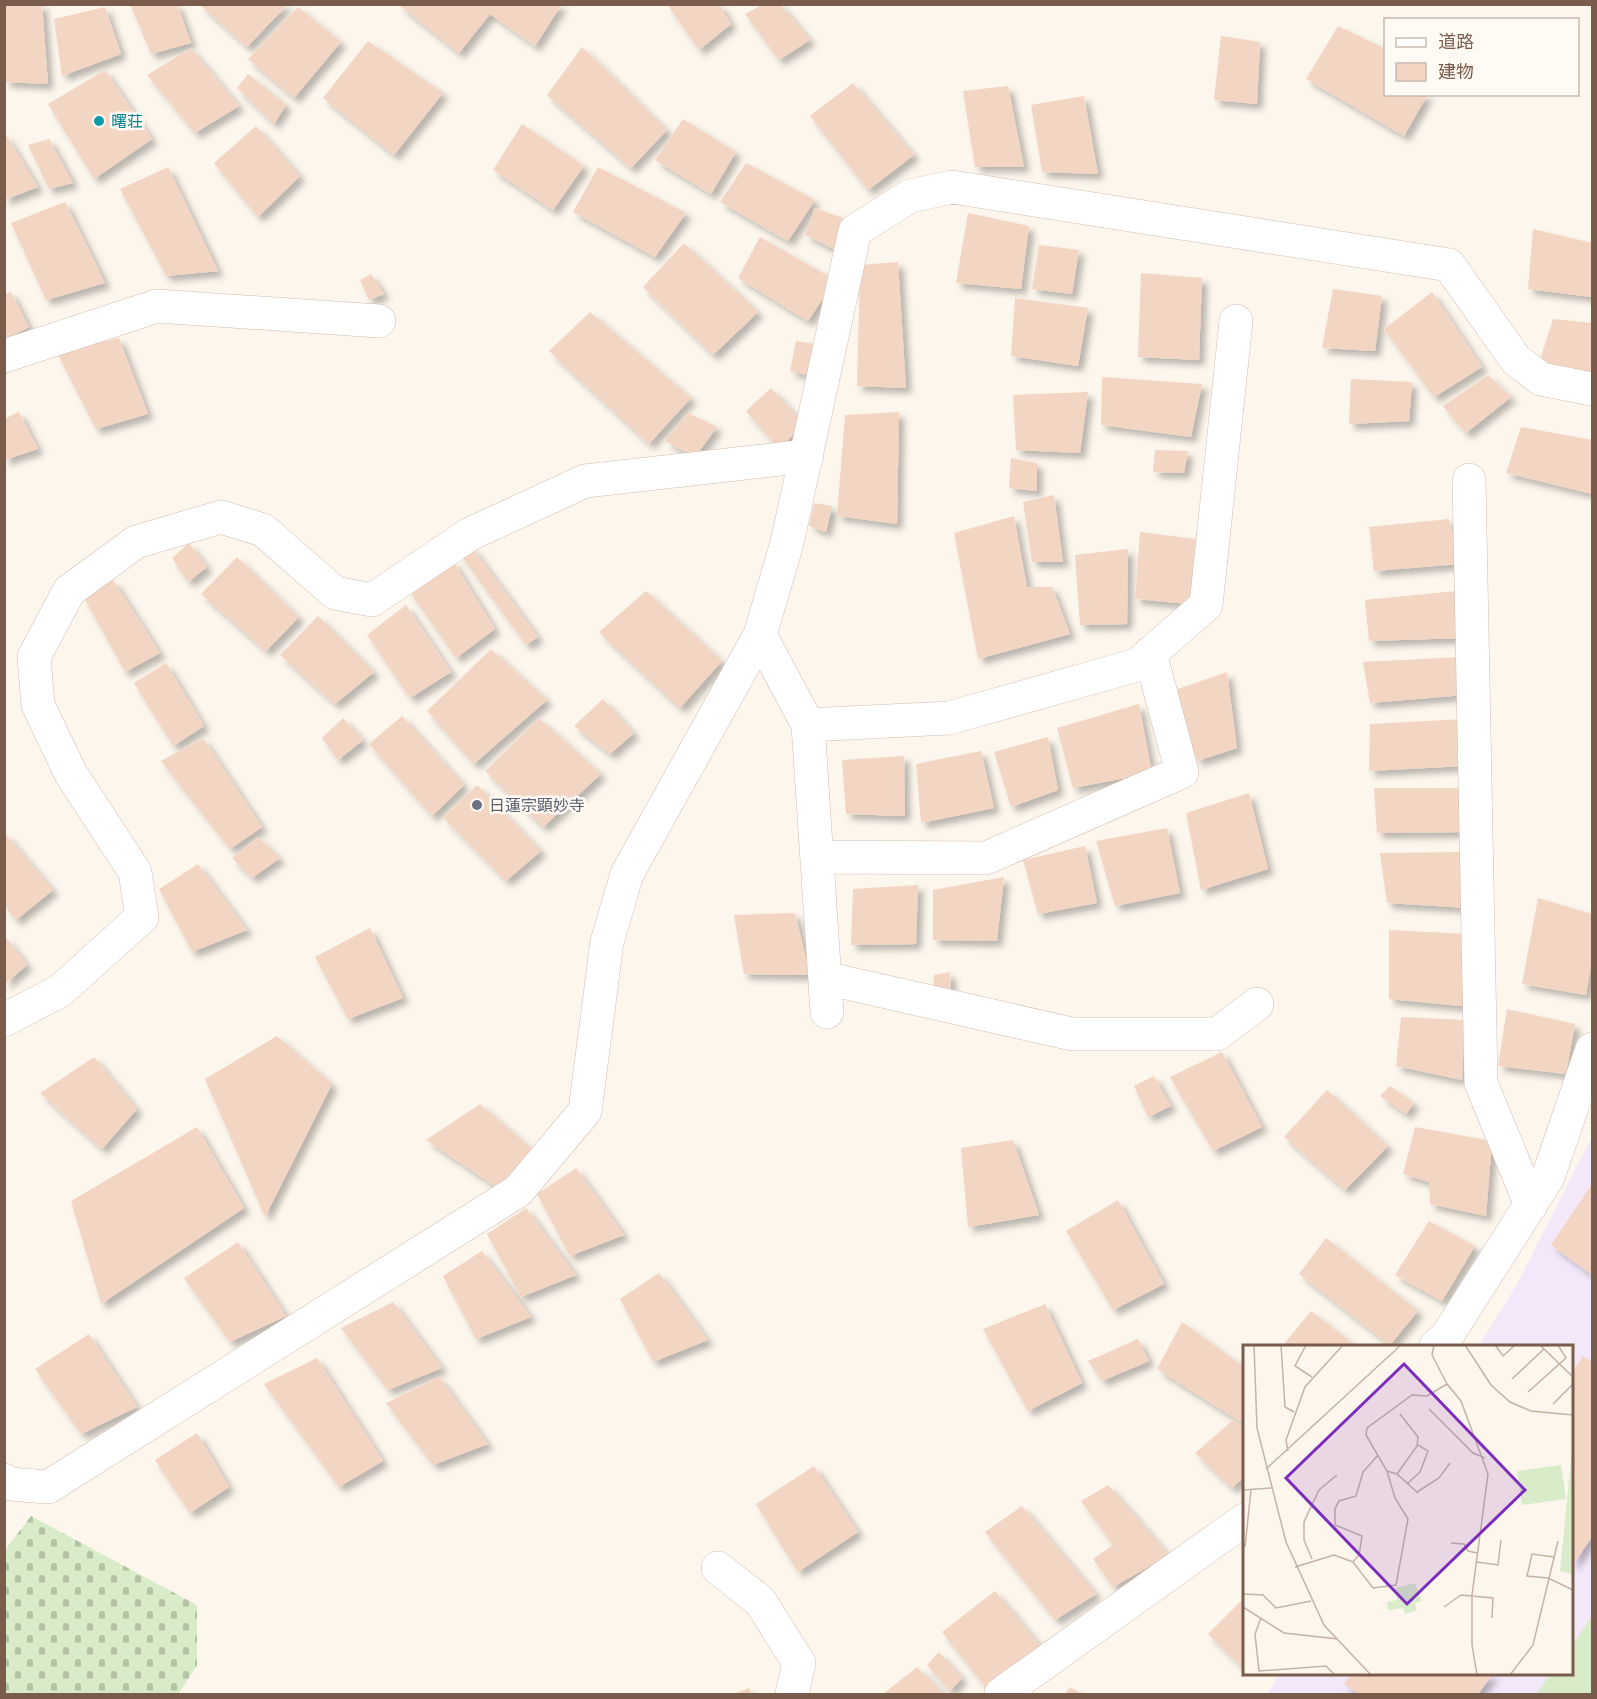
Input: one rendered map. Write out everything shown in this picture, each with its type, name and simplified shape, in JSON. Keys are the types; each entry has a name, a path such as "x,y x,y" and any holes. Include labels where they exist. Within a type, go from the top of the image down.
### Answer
{"street":[{"path":"4,1480 10,1484 48,1487 518,1191 585,1111 607,942 627,874 760,635 787,543 855,231 910,196 952,188 1449,265 1516,360 1541,379 1593,389"},
{"path":"4,356 157,306 379,321"},
{"path":"808,725 949,718 1137,665 1206,605 1236,321"},
{"path":"4,1020 60,991 142,916 135,872 71,774 38,705 34,657 69,591 136,542 221,517 263,530 334,593 372,600 470,534 585,481 807,456"},
{"path":"1469,480 1481,1083 1532,1205"},
{"path":"760,635 808,725 827,1012"},
{"path":"817,857 986,858 1182,772 1150,653"},
{"path":"825,978 1071,1034 1217,1034 1257,1004"},
{"path":"1438,1345 1447,1336 1548,1177 1593,1049"},
{"path":"1001,1695 1243,1521"},
{"path":"718,1568 760,1601 798,1664 792,1695"}],"shaded area":[{"path":"1592,1137 1592,1694 1267,1694 1279,1675 1573,1675 1573,1345 1480,1345 1517,1284"}],"green space":[{"path":"31,1516 197,1605 197,1666 178,1694 5,1694 5,1550"},
{"path":"1592,1616 1592,1694 1536,1694 1550,1675 1573,1675 1573,1644"}],"building":[{"path":"5,4 42,4 48,84 5,82"},
{"path":"130,4 177,4 191,43 151,54"},
{"path":"199,4 288,4 247,47"},
{"path":"401,4 562,4 535,46 490,14 459,53 400,6"},
{"path":"667,4 719,4 731,24 699,50"},
{"path":"764,4 780,4 810,40 779,60 745,14"},
{"path":"105,7 121,54 62,76 54,19"},
{"path":"298,7 341,42 294,98 248,59"},
{"path":"1338,26 1384,48 1384,96 1427,96 1404,136 1306,79"},
{"path":"1221,36 1260,42 1257,104 1214,100"},
{"path":"368,41 443,93 394,155 323,98"},
{"path":"582,47 667,130 631,168 547,95"},
{"path":"191,48 239,106 195,133 147,75"},
{"name":"曙荘","path":"105,70 152,139 94,179 48,104"},
{"path":"248,74 286,105 274,124 237,88"},
{"path":"853,83 914,155 868,190 810,116"},
{"path":"1008,86 1024,167 975,167 963,91"},
{"path":"1084,96 1098,174 1042,172 1031,105"},
{"path":"683,119 736,152 711,194 655,160"},
{"path":"522,124 584,166 553,210 493,170"},
{"path":"256,126 300,176 258,217 214,163"},
{"path":"4,132 38,187 4,200"},
{"path":"49,139 73,183 49,189 28,145"},
{"path":"746,163 815,200 788,241 720,202"},
{"path":"168,167 218,271 166,276 120,189"},
{"path":"598,167 686,213 655,257 573,212"},
{"path":"65,202 105,283 46,300 11,223"},
{"path":"815,208 848,220 834,249 805,235"},
{"path":"968,213 1029,226 1021,289 956,283"},
{"path":"1533,229 1592,243 1592,297 1528,289"},
{"path":"760,237 835,280 808,321 738,278"},
{"path":"684,243 758,312 713,355 643,287"},
{"path":"1039,245 1079,250 1072,294 1032,289"},
{"path":"898,262 906,388 857,386 860,265"},
{"path":"1141,273 1202,278 1199,360 1138,357"},
{"path":"371,274 384,294 369,300 360,280"},
{"path":"1333,289 1382,296 1375,351 1322,348"},
{"path":"11,292 29,327 4,340 4,295"},
{"path":"1432,292 1482,367 1434,397 1384,329"},
{"path":"1015,298 1088,308 1078,366 1011,356"},
{"path":"590,312 691,398 649,444 549,351"},
{"path":"1553,319 1592,323 1592,373 1539,363"},
{"path":"119,338 148,414 96,429 57,353"},
{"path":"796,341 822,345 814,377 790,371"},
{"path":"1488,375 1511,397 1466,433 1443,406"},
{"path":"1102,377 1202,384 1191,437 1101,425"},
{"path":"1351,379 1412,382 1409,421 1349,424"},
{"path":"771,388 804,424 779,449 746,411"},
{"path":"1088,392 1080,453 1016,450 1013,395"},
{"path":"19,412 38,449 4,460 4,419"},
{"path":"899,412 897,524 837,516 845,415"},
{"path":"688,413 717,427 695,457 665,441"},
{"path":"1521,427 1592,440 1592,494 1506,473"},
{"path":"1155,450 1188,451 1184,473 1153,472"},
{"path":"1011,458 1037,463 1037,491 1009,488"},
{"path":"1054,495 1063,562 1032,562 1023,502"},
{"path":"814,503 832,506 826,532 809,526"},
{"path":"1014,516 1027,587 1052,587 1070,634 978,659 954,533"},
{"path":"1449,519 1460,564 1374,571 1369,527"},
{"path":"1140,532 1203,540 1189,604 1135,599"},
{"path":"189,543 207,567 188,582 172,558"},
{"path":"471,546 538,637 526,645 460,554"},
{"path":"1128,549 1127,624 1080,625 1075,555"},
{"path":"237,557 299,617 266,651 201,594"},
{"path":"453,561 495,629 456,658 408,589"},
{"path":"113,580 160,653 125,672 83,596"},
{"path":"646,591 722,661 680,708 599,632"},
{"path":"1456,591 1462,638 1369,641 1365,600"},
{"path":"406,605 451,672 410,698 367,635"},
{"path":"318,616 374,672 335,704 280,655"},
{"path":"491,649 547,700 474,764 427,711"},
{"path":"1460,657 1464,695 1370,703 1363,662"},
{"path":"166,663 204,726 173,746 134,683"},
{"path":"1227,672 1237,748 1197,761 1172,691"},
{"path":"603,699 634,733 610,754 574,726"},
{"path":"1139,704 1152,773 1073,788 1057,728"},
{"path":"402,716 464,785 432,816 369,744"},
{"path":"343,718 363,740 338,760 322,738"},
{"path":"539,718 601,774 543,827 485,771"},
{"path":"1464,719 1464,766 1369,771 1370,724"},
{"path":"1048,737 1058,790 1011,807 994,752"},
{"path":"203,738 262,827 230,849 161,761"},
{"path":"981,751 994,808 921,823 916,764"},
{"path":"904,756 905,816 846,814 842,760"},
{"path":"477,785 541,851 506,881 443,817"},
{"path":"1374,788 1469,788 1465,832 1377,833"},
{"path":"1249,793 1268,869 1201,890 1186,813"},
{"path":"1167,828 1180,893 1115,906 1096,841"},
{"path":"4,832 53,890 16,920 4,905"},
{"path":"258,837 280,858 252,878 232,858"},
{"path":"1085,846 1097,903 1038,914 1023,860"},
{"path":"1465,852 1468,908 1387,903 1380,853"},
{"path":"198,864 247,930 192,952 159,889"},
{"path":"1004,877 997,941 933,940 933,890"},
{"path":"918,885 916,944 851,945 853,889"},
{"path":"1538,898 1592,914 1592,959 1586,995 1522,984"},
{"path":"795,913 810,975 744,974 734,915"},
{"path":"370,928 403,998 348,1019 315,957"},
{"path":"1389,930 1468,934 1472,1007 1389,999"},
{"path":"5,936 27,965 5,984"},
{"path":"950,972 951,992 933,993 934,975"},
{"path":"1507,1009 1575,1024 1566,1074 1498,1066"},
{"path":"1401,1017 1465,1020 1462,1080 1396,1066"},
{"path":"277,1036 332,1084 265,1217 205,1079"},
{"path":"1222,1052 1262,1127 1213,1151 1170,1077"},
{"path":"94,1057 137,1109 102,1149 40,1093"},
{"path":"1154,1076 1171,1106 1148,1117 1134,1086"},
{"path":"1390,1086 1414,1103 1406,1114 1380,1096"},
{"path":"1327,1090 1388,1146 1345,1190 1284,1137"},
{"path":"480,1104 535,1152 498,1188 426,1140"},
{"path":"197,1127 244,1208 101,1304 71,1201"},
{"path":"1415,1127 1492,1141 1486,1216 1430,1204 1429,1182 1403,1174"},
{"path":"1013,1140 1039,1215 968,1227 961,1148"},
{"path":"576,1168 624,1235 570,1256 537,1194"},
{"path":"1592,1184 1592,1275 1551,1245"},
{"path":"1118,1200 1164,1284 1113,1310 1066,1231"},
{"path":"526,1208 576,1275 521,1297 487,1234"},
{"path":"1429,1221 1475,1246 1442,1301 1395,1275"},
{"path":"1326,1238 1418,1311 1390,1345 1299,1274"},
{"path":"238,1242 286,1316 230,1342 184,1278"},
{"path":"482,1251 531,1317 476,1339 443,1276"},
{"path":"659,1273 708,1340 653,1362 620,1299"},
{"path":"393,1302 442,1368 388,1390 341,1328"},
{"path":"1045,1304 1082,1383 1028,1411 983,1329"},
{"path":"1311,1311 1355,1345 1286,1345 1284,1344"},
{"path":"1182,1322 1243,1366 1243,1423 1157,1369"},
{"path":"89,1334 137,1407 81,1434 35,1369"},
{"path":"1138,1339 1149,1361 1102,1381 1088,1361"},
{"path":"1583,1356 1592,1363 1592,1537 1573,1565 1573,1371"},
{"path":"317,1358 383,1461 339,1487 264,1384"},
{"path":"439,1377 488,1444 433,1465 386,1403"},
{"path":"1233,1420 1243,1427 1243,1478 1232,1488 1195,1453"},
{"path":"197,1433 229,1487 190,1513 155,1460"},
{"path":"814,1466 858,1532 798,1572 756,1504"},
{"path":"1108,1485 1169,1555 1113,1587 1093,1559 1113,1545 1081,1501"},
{"path":"1022,1506 1096,1594 1055,1620 985,1532"},
{"path":"995,1591 1042,1648 985,1686 942,1632"},
{"path":"1243,1599 1243,1668 1208,1634"},
{"path":"939,1652 962,1678 950,1691 927,1665"},
{"path":"917,1667 943,1694 883,1694"},
{"path":"1351,1675 1492,1675 1478,1694 1359,1694 1344,1684"},
{"path":"1070,1687 1082,1694 1065,1694"},
{"path":"749,1688 752,1694 734,1694"}],"place":[{"name":"曙荘","path":"99,121"},
{"name":"日蓮宗顕妙寺","path":"477,805"}]}
